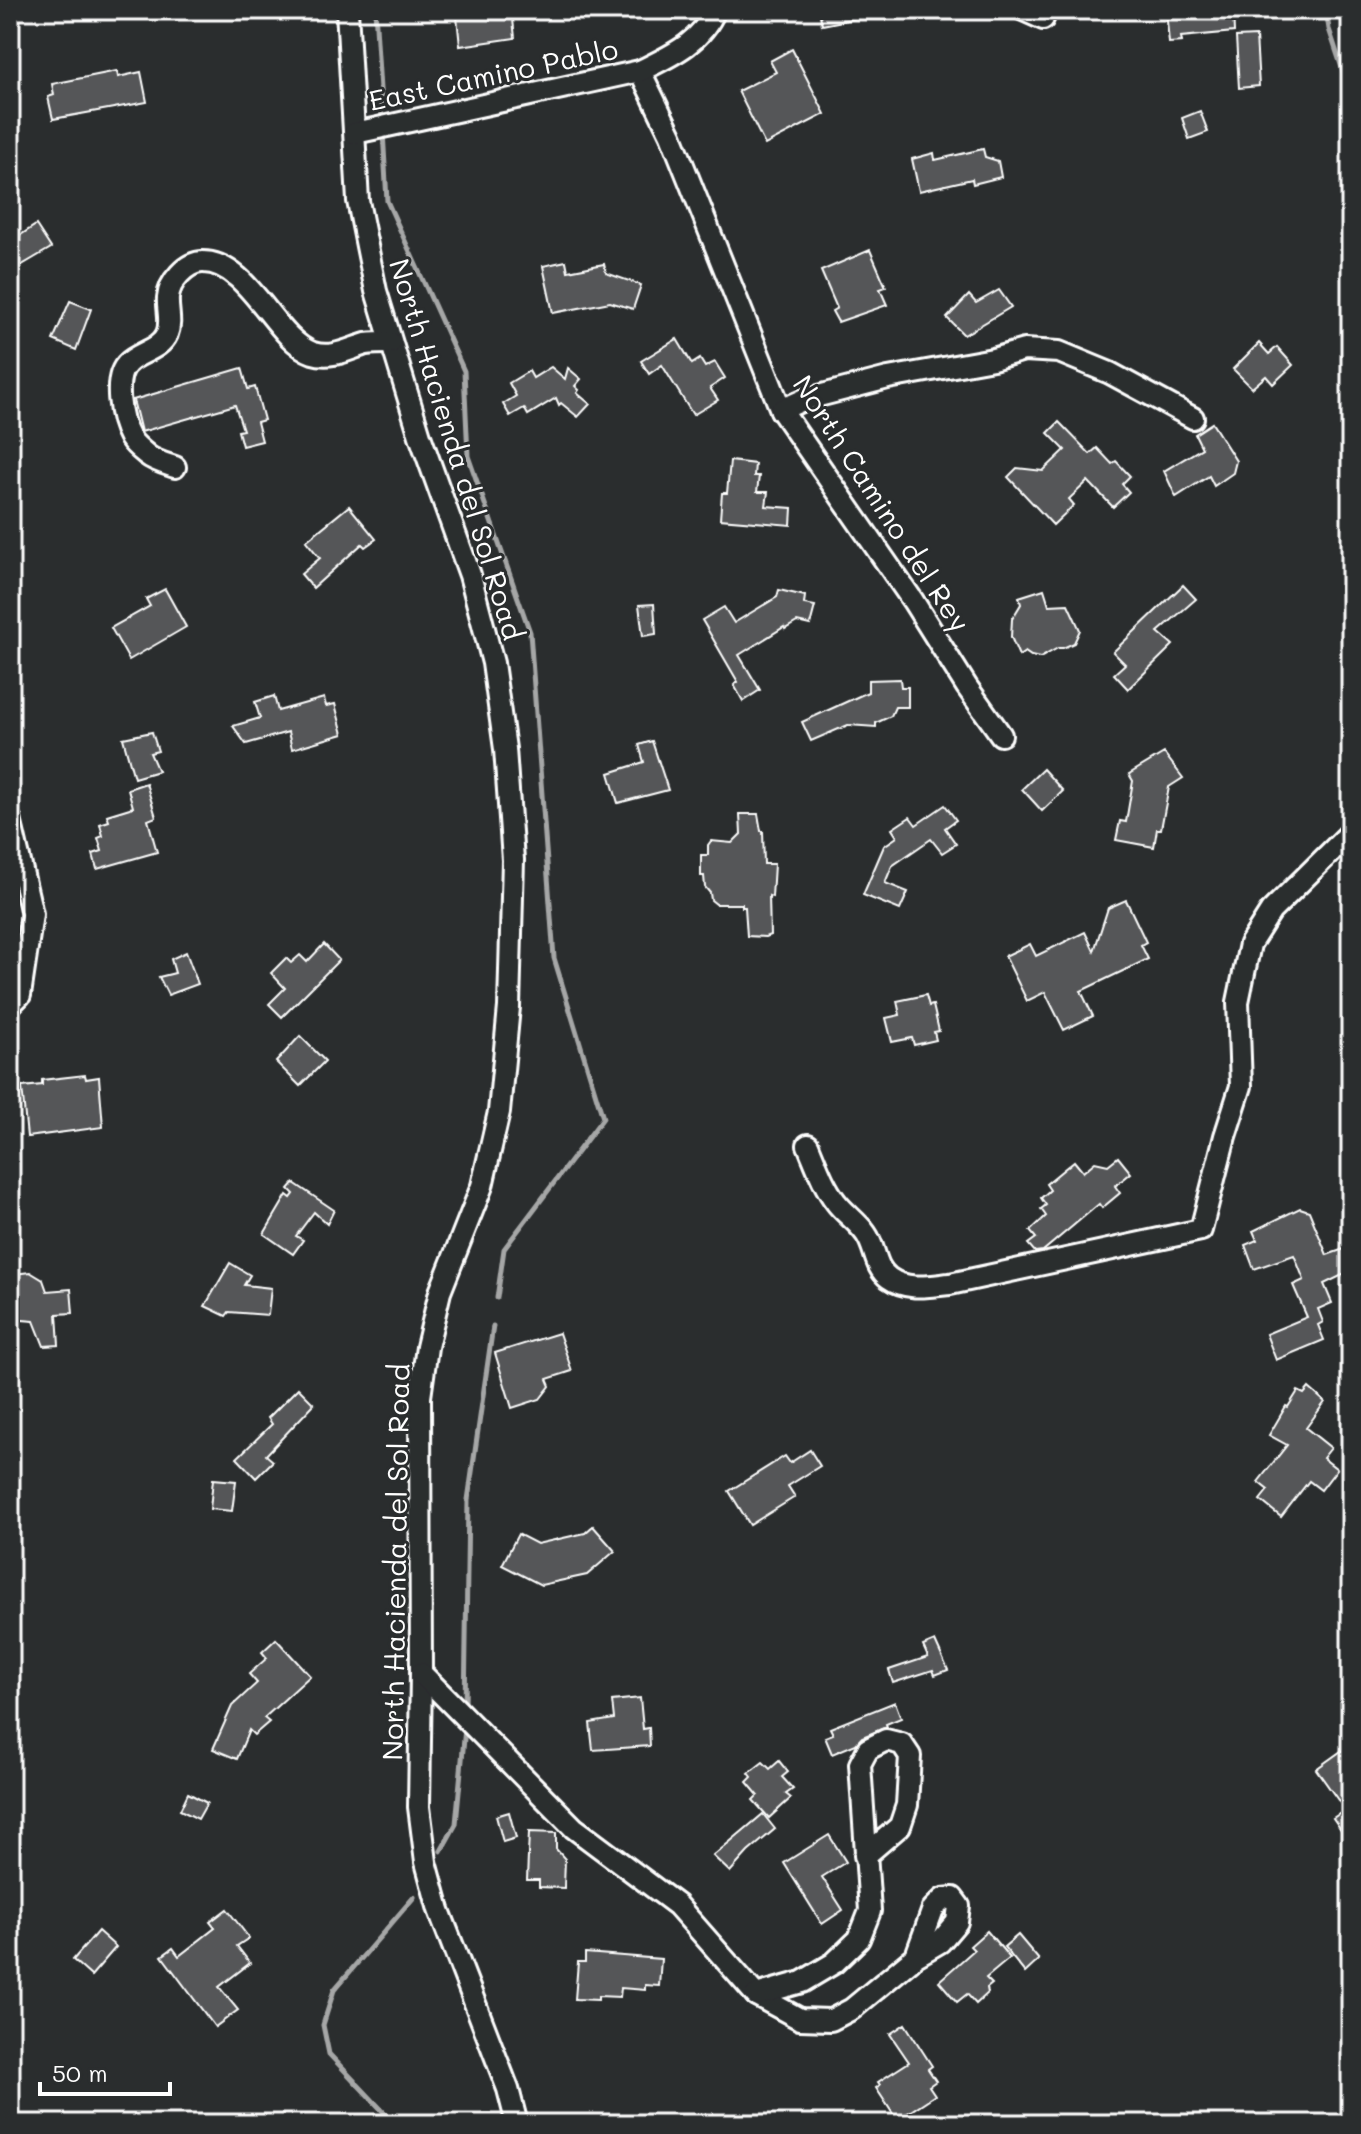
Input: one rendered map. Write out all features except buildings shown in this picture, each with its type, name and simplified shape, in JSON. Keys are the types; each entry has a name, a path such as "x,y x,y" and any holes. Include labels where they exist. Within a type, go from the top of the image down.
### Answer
{"street":[{"name":"North Hacienda del Sol Road","path":"347,10 358,201 376,291 432,471 470,575 493,663 505,749 513,851 509,1007 499,1112 482,1186 440,1292 427,1347 420,1397 419,1807 426,1862 439,1910 508,2089 517,2124"},
{"name":"East Camino Pablo","path":"355,133 640,71 695,40 715,10"},
{"path":"1023,10 1043,19"},
{"name":"North Camino del Rey","path":"640,71 671,135 781,410 1001,735"},
{"path":"175,467 148,456 130,438 120,407 118,380 127,364 157,345 166,335 170,315 168,298 175,277 190,266 204,262 228,270 254,294 298,347 317,354 335,355 370,343 391,343"},
{"path":"781,410 803,400 888,378 993,359 1024,350 1059,352 1110,373 1193,418"},
{"path":"10,819 32,914 20,995 10,1005"},
{"path":"808,1145 837,1204 868,1236 880,1268 889,1279 904,1285 950,1284 1201,1230 1241,1086 1238,1002 1250,944 1271,911 1351,832"},
{"path":"421,1673 574,1828 677,1905 756,1995 800,2019 831,2020 852,2009 916,1956"},
{"path":"756,1995 802,1982 834,1963 859,1939 870,1911 865,1856 860,1764 868,1749 886,1740 902,1744 910,1756 907,1805 900,1826 865,1856"}],"waterway":[{"path":"375,10 382,121"},
{"path":"1326,10 1329,29 1351,95"},
{"path":"383,131 387,201 464,371 468,456 530,632 554,958 603,1118 504,1249 497,1298"},
{"path":"465,1710 468,1500 493,1326"},
{"path":"441,1851 456,1824 465,1728"},
{"path":"395,2124 329,2054 323,2025 334,1990 414,1897"}]}
